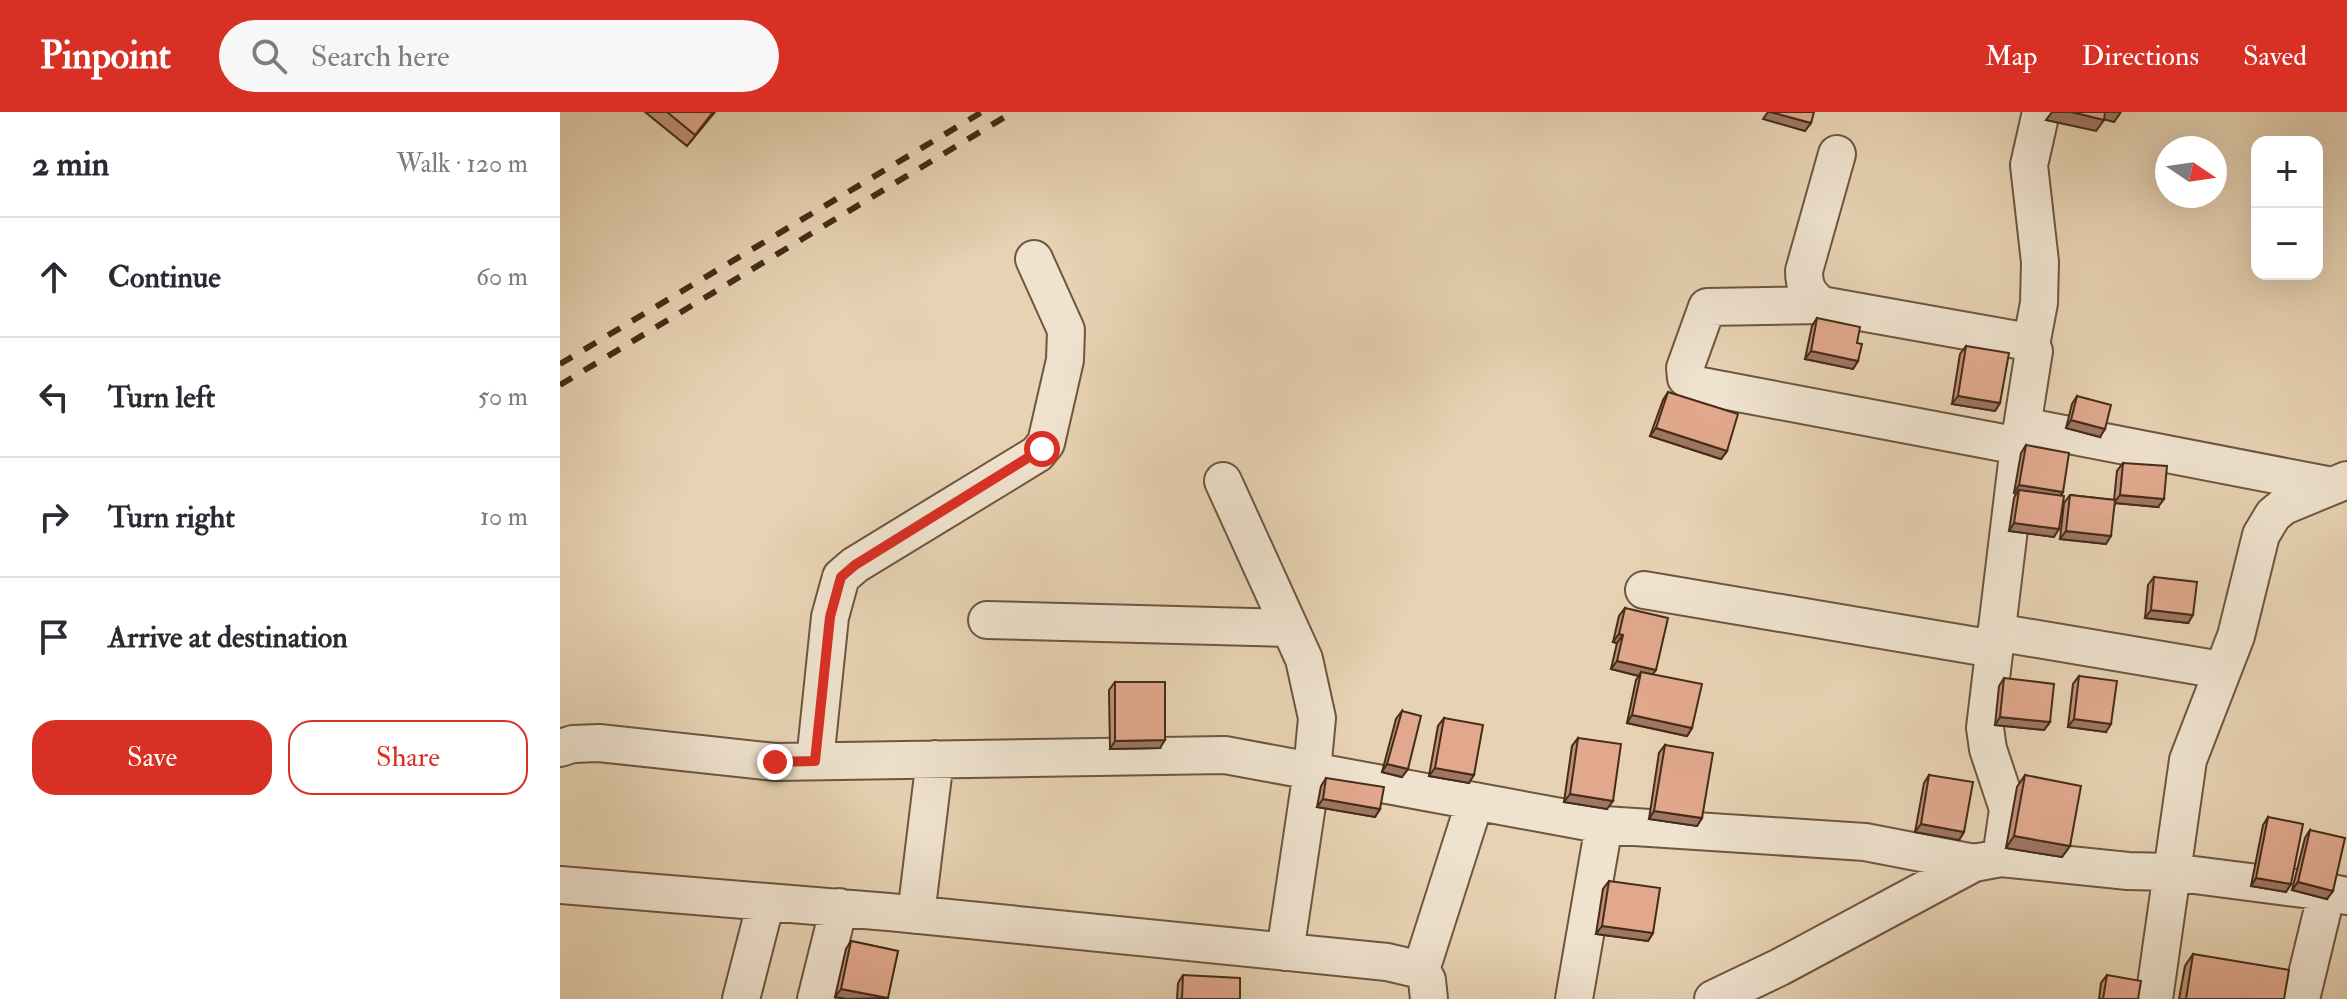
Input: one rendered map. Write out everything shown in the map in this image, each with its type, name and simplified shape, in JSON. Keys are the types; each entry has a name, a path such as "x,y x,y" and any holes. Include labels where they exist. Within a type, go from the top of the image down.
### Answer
{"street":[{"path":"2031,345 2039,303 2040,262 2029,165 2041,112"},
{"path":"1821,305 1804,285 1804,271 1837,154"},
{"path":"815,761 830,617 841,577 855,565 1037,454 1046,443 1065,360 1066,330 1034,259"},
{"path":"1713,999 1988,861 2008,809 1988,749 1985,728 2020,436 2034,351 2031,345 2023,341 1821,305 1707,307 1685,368 1686,378 1696,385 2020,436 2339,483"},
{"path":"1223,481 1304,659 1317,718 1285,952"},
{"path":"2154,999 2188,760 2236,636 2261,535 2284,506 2339,483"},
{"path":"1644,590 2221,670"},
{"path":"987,620 1290,628"},
{"path":"560,748 599,743 775,762 1225,755 1604,825 1865,842 1988,861 2171,872 2337,894 2301,999"},
{"path":"916,915 935,759"},
{"path":"560,885 839,907 1387,962 1425,985 1475,801"},
{"path":"1574,999 1604,825"},
{"path":"741,999 766,902"},
{"path":"816,999 839,907"}],"building":[{"path":"667,112 713,112 695,135"},
{"path":"1771,112 1814,112 1811,123"},
{"path":"2072,112 2105,112 2104,120"},
{"path":"1817,318 1860,327 1857,343 1862,344 1858,361 1811,351"},
{"path":"1966,346 2009,353 2000,403 1958,396"},
{"path":"1668,392 1738,414 1727,451 1656,428"},
{"path":"2077,396 2111,405 2105,429 2071,420"},
{"path":"2026,445 2069,453 2063,492 2019,485"},
{"path":"2123,463 2167,466 2164,499 2120,495"},
{"path":"2019,490 2064,496 2059,529 2014,523"},
{"path":"2070,495 2115,500 2111,536 2066,531"},
{"path":"2154,577 2197,582 2193,615 2151,610"},
{"path":"1625,608 1668,618 1656,670 1617,661"},
{"path":"1641,672 1702,684 1692,728 1632,715"},
{"path":"2079,676 2117,681 2111,724 2074,719"},
{"path":"2004,678 2054,684 2050,722 2000,717"},
{"path":"1115,682 1165,682 1165,740 1115,741"},
{"path":"1402,711 1421,716 1408,769 1387,764"},
{"path":"1444,718 1483,725 1474,775 1435,768"},
{"path":"1578,738 1621,744 1613,801 1570,794"},
{"path":"1665,745 1713,753 1702,818 1654,811"},
{"path":"1929,775 1973,782 1964,832 1921,824"},
{"path":"2025,775 2081,786 2070,846 2014,836"},
{"path":"1326,778 1384,787 1380,809 1323,799"},
{"path":"2268,817 2303,824 2291,884 2256,878"},
{"path":"2310,830 2345,838 2333,891 2298,882"},
{"path":"1609,881 1660,888 1653,933 1602,926"},
{"path":"851,941 898,951 888,998 841,989"},
{"path":"2193,954 2289,970 2284,999 2186,999"},
{"path":"1183,975 1240,978 1240,999 1182,999"},
{"path":"2107,975 2141,981 2138,999 2103,999"}],"railway":[{"path":"560,364 982,112"},
{"path":"560,385 1013,112"}],"route":[{"path":"775,762 815,761 830,617 841,577 855,565 1042,449"}]}
